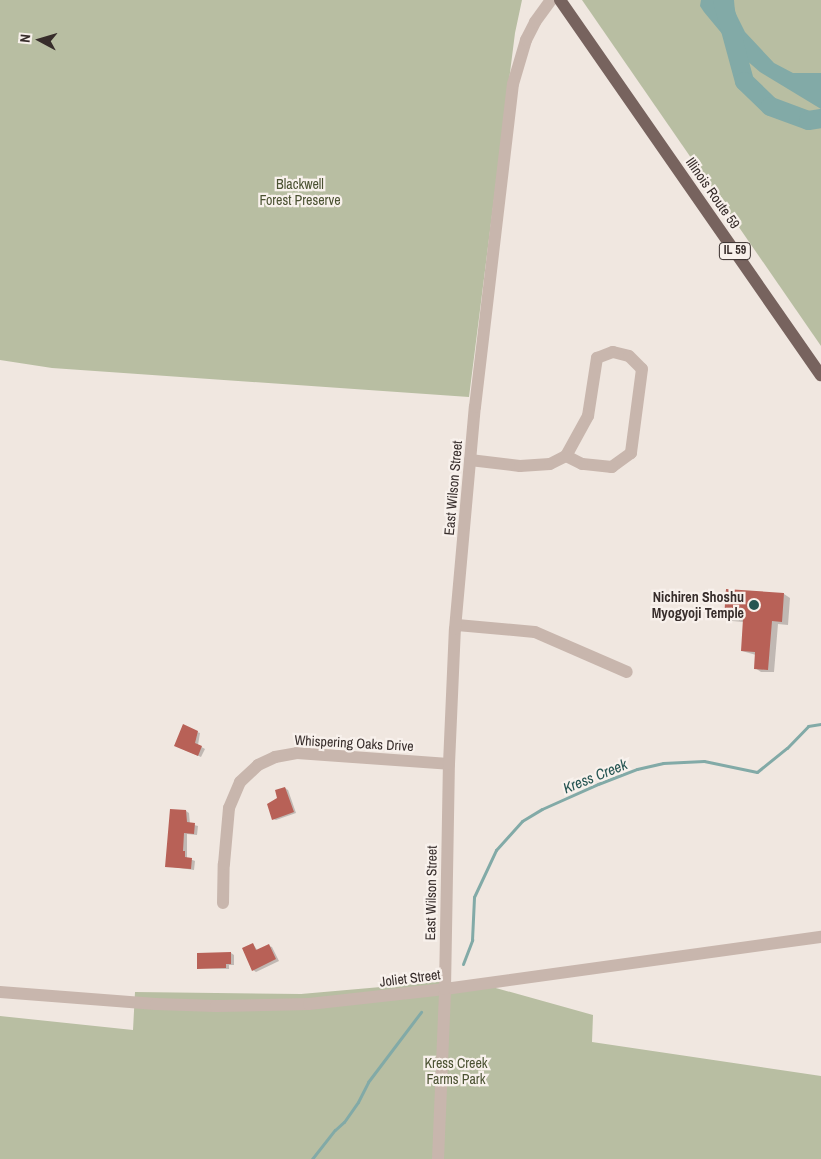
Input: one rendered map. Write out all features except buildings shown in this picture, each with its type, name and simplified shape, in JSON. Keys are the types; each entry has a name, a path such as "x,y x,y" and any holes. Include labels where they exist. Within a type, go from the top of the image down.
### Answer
{"main road":[{"name":"Illinois Route 59","path":"560,0 821,375"}],"street":[{"name":"East Wilson Street","path":"438,1159 446,989 450,764 457,625 470,460 513,84 526,40 535,22 551,0"},
{"path":"470,460 520,466 550,464 566,456 588,416 597,358 613,352 628,356 642,369 631,453 612,467 582,464 566,456"},
{"path":"457,625 519,630 543,635 627,672"},
{"name":"Whispering Oaks Drive","path":"223,903 229,808 240,782 258,765 276,757 297,753 450,764"},
{"name":"Joliet Street","path":"0,992 147,1004 216,1006 309,1004 446,989 821,937"}],"green space":[{"name":"Blackwell Forest Preserve","path":"0,0 522,0 515,33 469,397 52,368 0,360"},
{"path":"582,0 821,0 821,346"},
{"name":"Kress Creek Farms Park","path":"438,982 478,983 593,1015 592,1042 821,1076 821,1159 0,1159 0,1016 133,1030 135,992 301,994"}],"water":[{"path":"701,0 734,0 735,12 745,32 774,63 793,73 821,73 821,109 760,72 738,53 704,12 700,6"}],"waterway":[{"path":"722,0 744,81 770,106 808,120 821,118"},
{"name":"Kress Creek","path":"463,964 472,940 474,897 496,850 522,821 542,809 598,784 637,769 663,763 704,761 757,772 787,748 808,726 821,724"},
{"name":"Kress Creek","path":"312,1159 335,1130 344,1122 358,1102 368,1082 421,1012"}],"place":[{"name":"Nichiren Shoshu Myogyoji Temple","path":"754,605"}]}
